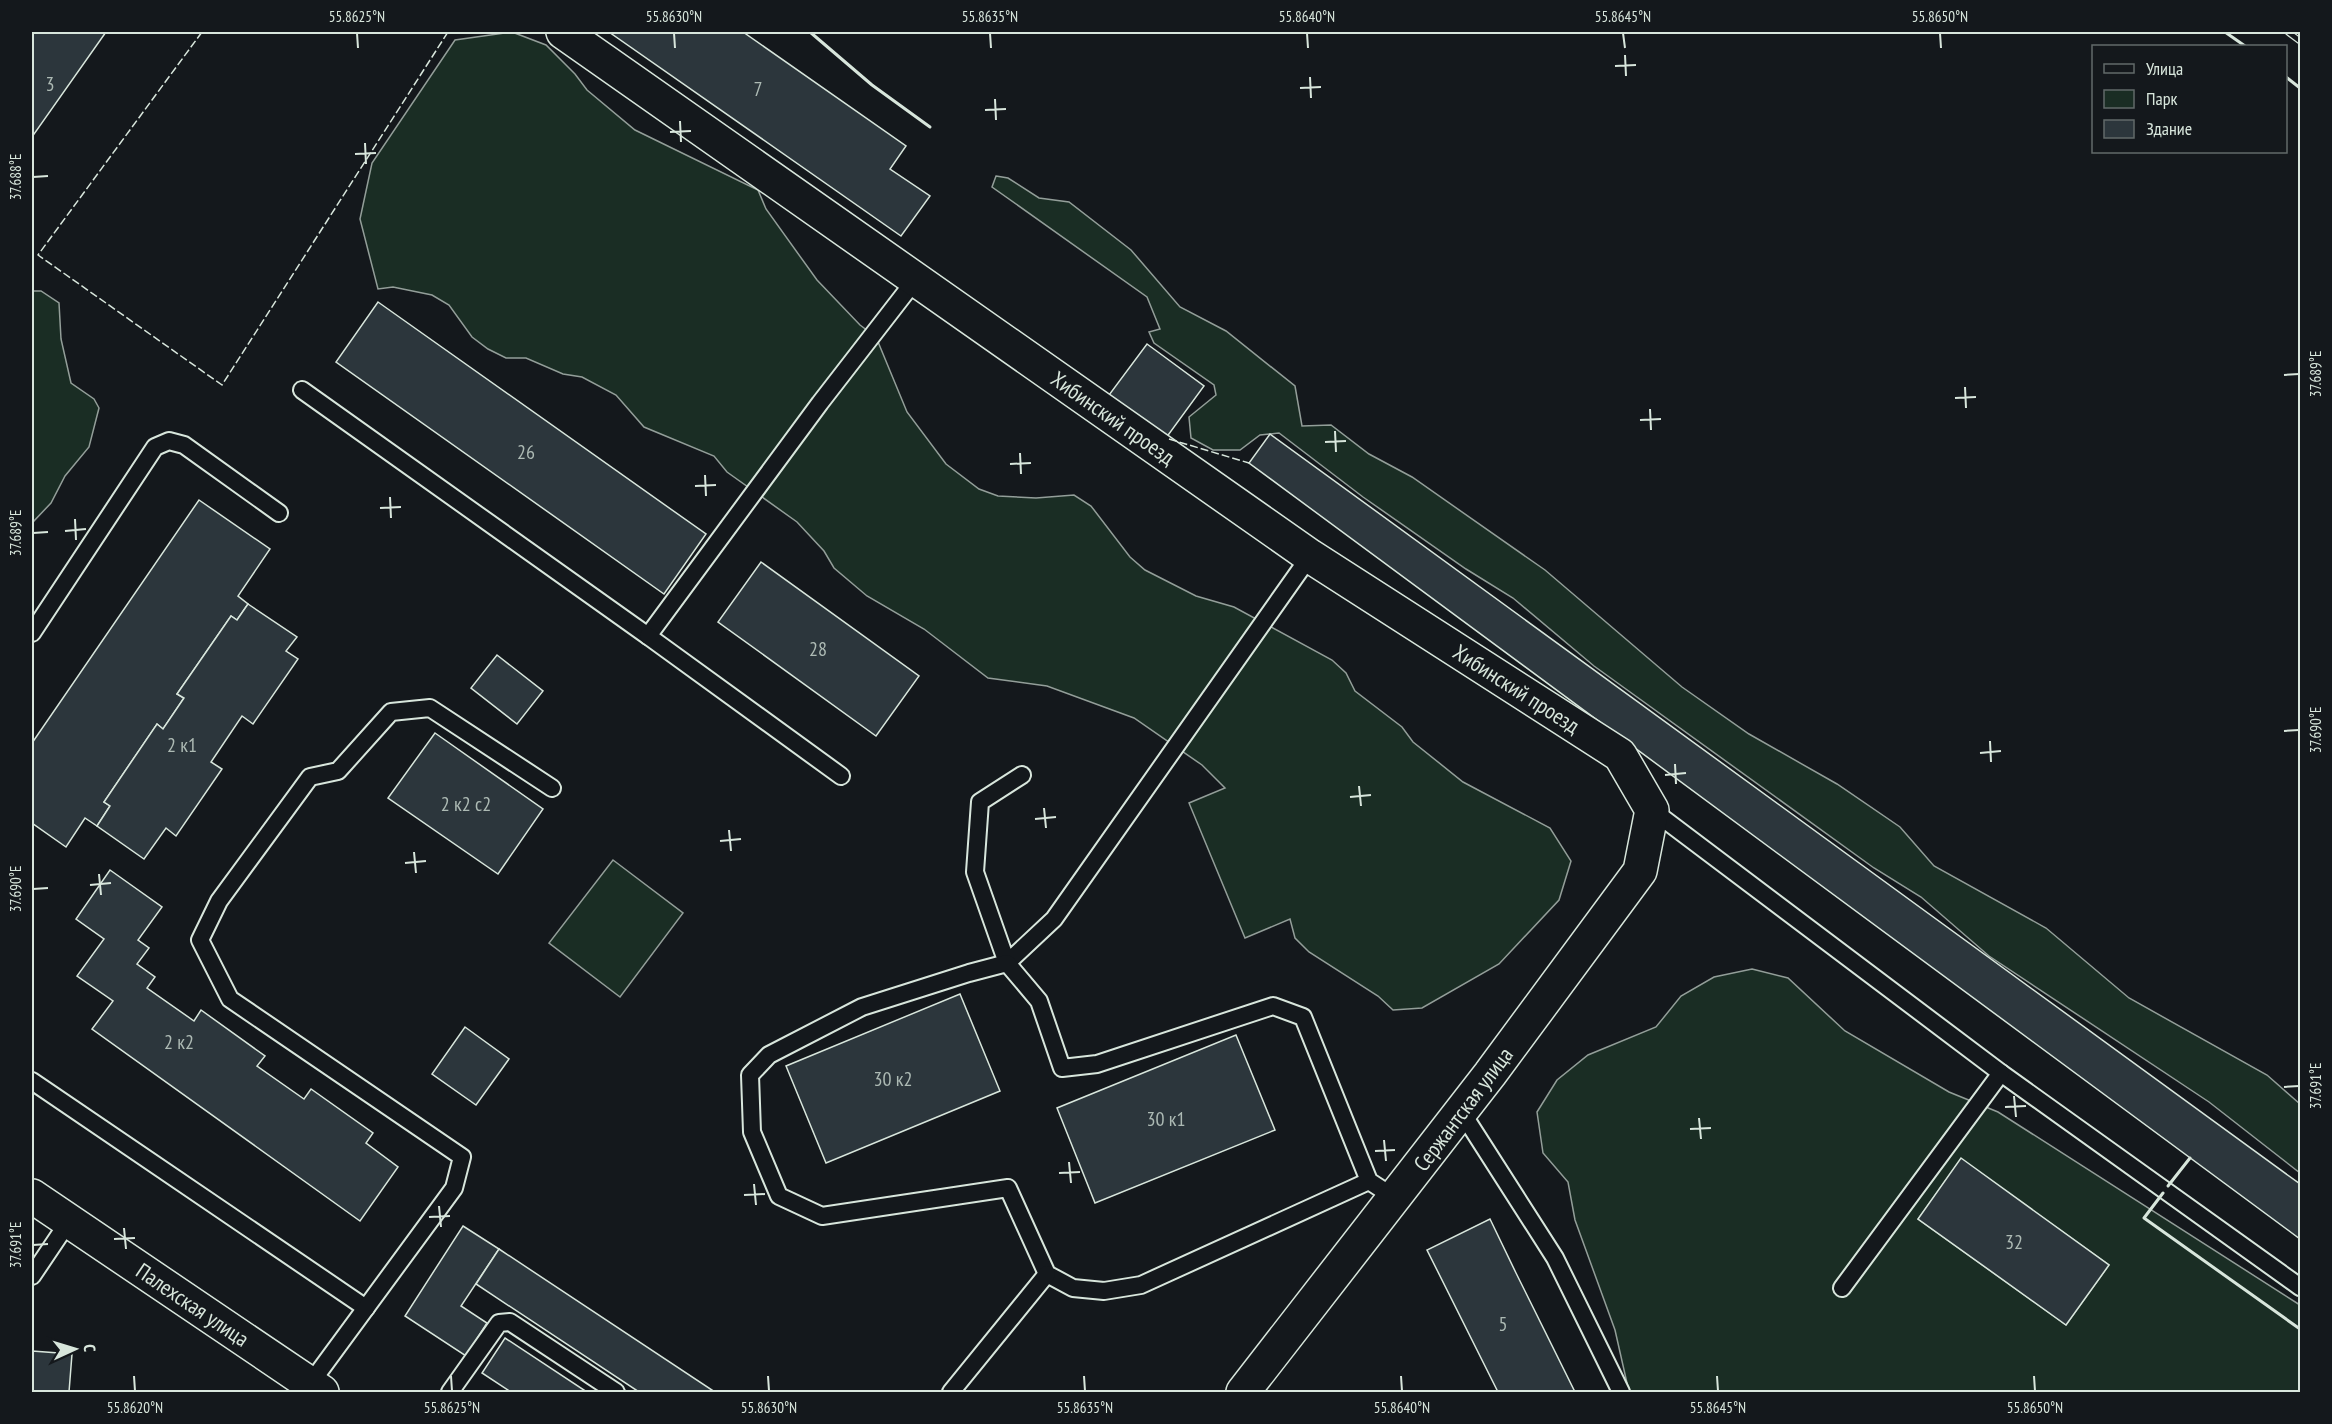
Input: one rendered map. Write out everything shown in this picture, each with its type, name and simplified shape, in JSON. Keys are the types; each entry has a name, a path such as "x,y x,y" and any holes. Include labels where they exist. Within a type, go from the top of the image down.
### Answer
{"street":[{"name":"Хибинский проезд","path":"563,32 1310,556 1620,755 1653,810"},
{"name":"Сержантская улица","path":"1243,1392 1382,1189 1461,1111 1640,872 1653,810"},
{"name":"Палехская улица","path":"32,1196 316,1388"}],"lane":[{"path":"648,636 820,403 916,279"},
{"path":"302,390 841,776"},
{"path":"32,633 155,447 169,441 184,445 279,513"},
{"path":"1022,775 980,802 975,872 1007,963 1039,1001 1062,1068 1096,1064 1273,1006 1303,1017 1382,1189 1141,1285 1104,1292 1073,1287 1047,1274 1008,1188 822,1216 779,1196 752,1132 750,1075 769,1055 862,1007 1007,963 1053,919 1310,556"},
{"path":"316,1388 366,1308 454,1188 462,1157 230,999 200,940 219,901 310,777 338,771 391,712 430,708 552,788"},
{"path":"1653,810 2001,1073 2301,1287"},
{"path":"1842,1288 2001,1073"},
{"path":"32,1081 366,1308"},
{"path":"1461,1111 1555,1258 1621,1392"},
{"path":"32,1276 69,1221"},
{"path":"951,1392 1047,1274"},
{"path":"450,1392 499,1323 510,1322 616,1392"}],"green space":[{"path":"512,32 546,45 575,74 587,90 635,130 758,190 766,209 817,280 860,325 876,337 907,412 946,464 979,489 998,496 1036,498 1074,495 1091,506 1130,557 1145,570 1196,596 1234,607 1332,660 1346,673 1355,691 1402,727 1413,742 1463,782 1550,828 1571,861 1559,900 1499,964 1422,1008 1393,1010 1378,996 1309,952 1295,938 1290,919 1245,938 1189,803 1225,788 1202,765 1134,718 1047,686 988,678 924,629 867,596 834,568 824,551 797,522 727,472 714,456 644,427 616,395 582,377 563,374 526,358 506,358 488,349 472,337 449,305 432,295 393,287 378,289 360,219 372,163 455,40"},
{"path":"996,176 1008,178 1039,198 1069,202 1131,250 1180,307 1226,331 1295,386 1302,426 1331,425 1369,454 1412,477 1545,570 1682,687 1749,734 1837,784 1900,827 1934,866 2046,928 2129,998 2267,1075 2300,1104 2300,1173 2209,1102 1989,956 1921,897 1874,868 1594,666 1513,598 1466,569 1363,497 1279,433 1260,435 1240,450 1213,450 1191,438 1189,417 1216,395 1214,385 1154,343 1149,332 1160,329 1147,297 992,187"},
{"path":"32,291 41,291 59,303 61,339 71,383 94,399 99,408 89,447 65,476 51,503 32,523"},
{"path":"613,860 683,913 620,997 549,943"},
{"path":"1752,969 1788,978 1845,1031 1949,1092 1998,1112 2300,1305 2300,1392 1629,1392 1615,1330 1575,1220 1568,1182 1543,1153 1537,1112 1557,1080 1588,1055 1656,1027 1681,996 1714,977","holes":["1961,1159 2109,1265 2066,1325 1918,1219"]}],"building":[{"path":"32,32 106,32 32,137"},
{"path":"609,32 743,32 906,146 890,169 930,196 901,236"},
{"path":"378,302 706,534 664,594 336,362"},
{"path":"1147,344 1204,386 1166,438 1109,395"},
{"path":"1270,434 2300,1184 2300,1239 1249,463"},
{"path":"199,500 270,549 238,596 248,604 237,620 231,616 177,694 184,698 163,729 157,724 104,802 110,806 97,826 85,818 66,847 32,823 32,743"},
{"path":"761,562 919,676 876,736 718,622"},
{"path":"248,604 297,637 286,651 298,659 253,724 242,716 211,762 222,769 176,836 166,828 144,859 97,826 110,806 104,802 157,724 163,729 184,698 177,694 231,616 237,620"},
{"path":"497,655 543,691 517,724 471,688"},
{"path":"435,733 543,809 498,874 388,798"},
{"path":"110,870 162,907 138,940 149,948 137,964 155,977 147,988 194,1021 201,1010 265,1056 257,1066 304,1099 311,1089 373,1133 366,1143 398,1167 360,1221 92,1029 113,1001 77,976 104,939 76,919"},
{"path":"960,994 1000,1091 826,1163 786,1066"},
{"path":"465,1027 509,1059 476,1105 432,1074"},
{"path":"1236,1035 1275,1130 1095,1203 1057,1108"},
{"path":"1961,1158 2109,1265 2066,1325 1918,1219"},
{"path":"1490,1219 1575,1392 1498,1392 1427,1250"},
{"path":"463,1226 499,1249 461,1306 487,1323 466,1356 405,1316"},
{"path":"499,1249 715,1392 639,1392 476,1284"},
{"path":"505,1338 587,1392 511,1392 482,1373"},
{"path":"32,1351 72,1354 69,1392 32,1392"}],"railway":[{"path":"2288,32 2300,41"}],"fence":[{"path":"202,32 38,255 222,385 448,32"},
{"path":"1169,439 1249,463"}],"wall":[{"path":"810,32 872,85 930,127"},
{"path":"2225,32 2244,45"},
{"path":"2287,78 2300,88"},
{"path":"2168,1186 2190,1158"},
{"path":"2163,1193 2144,1218 2300,1329"}]}
